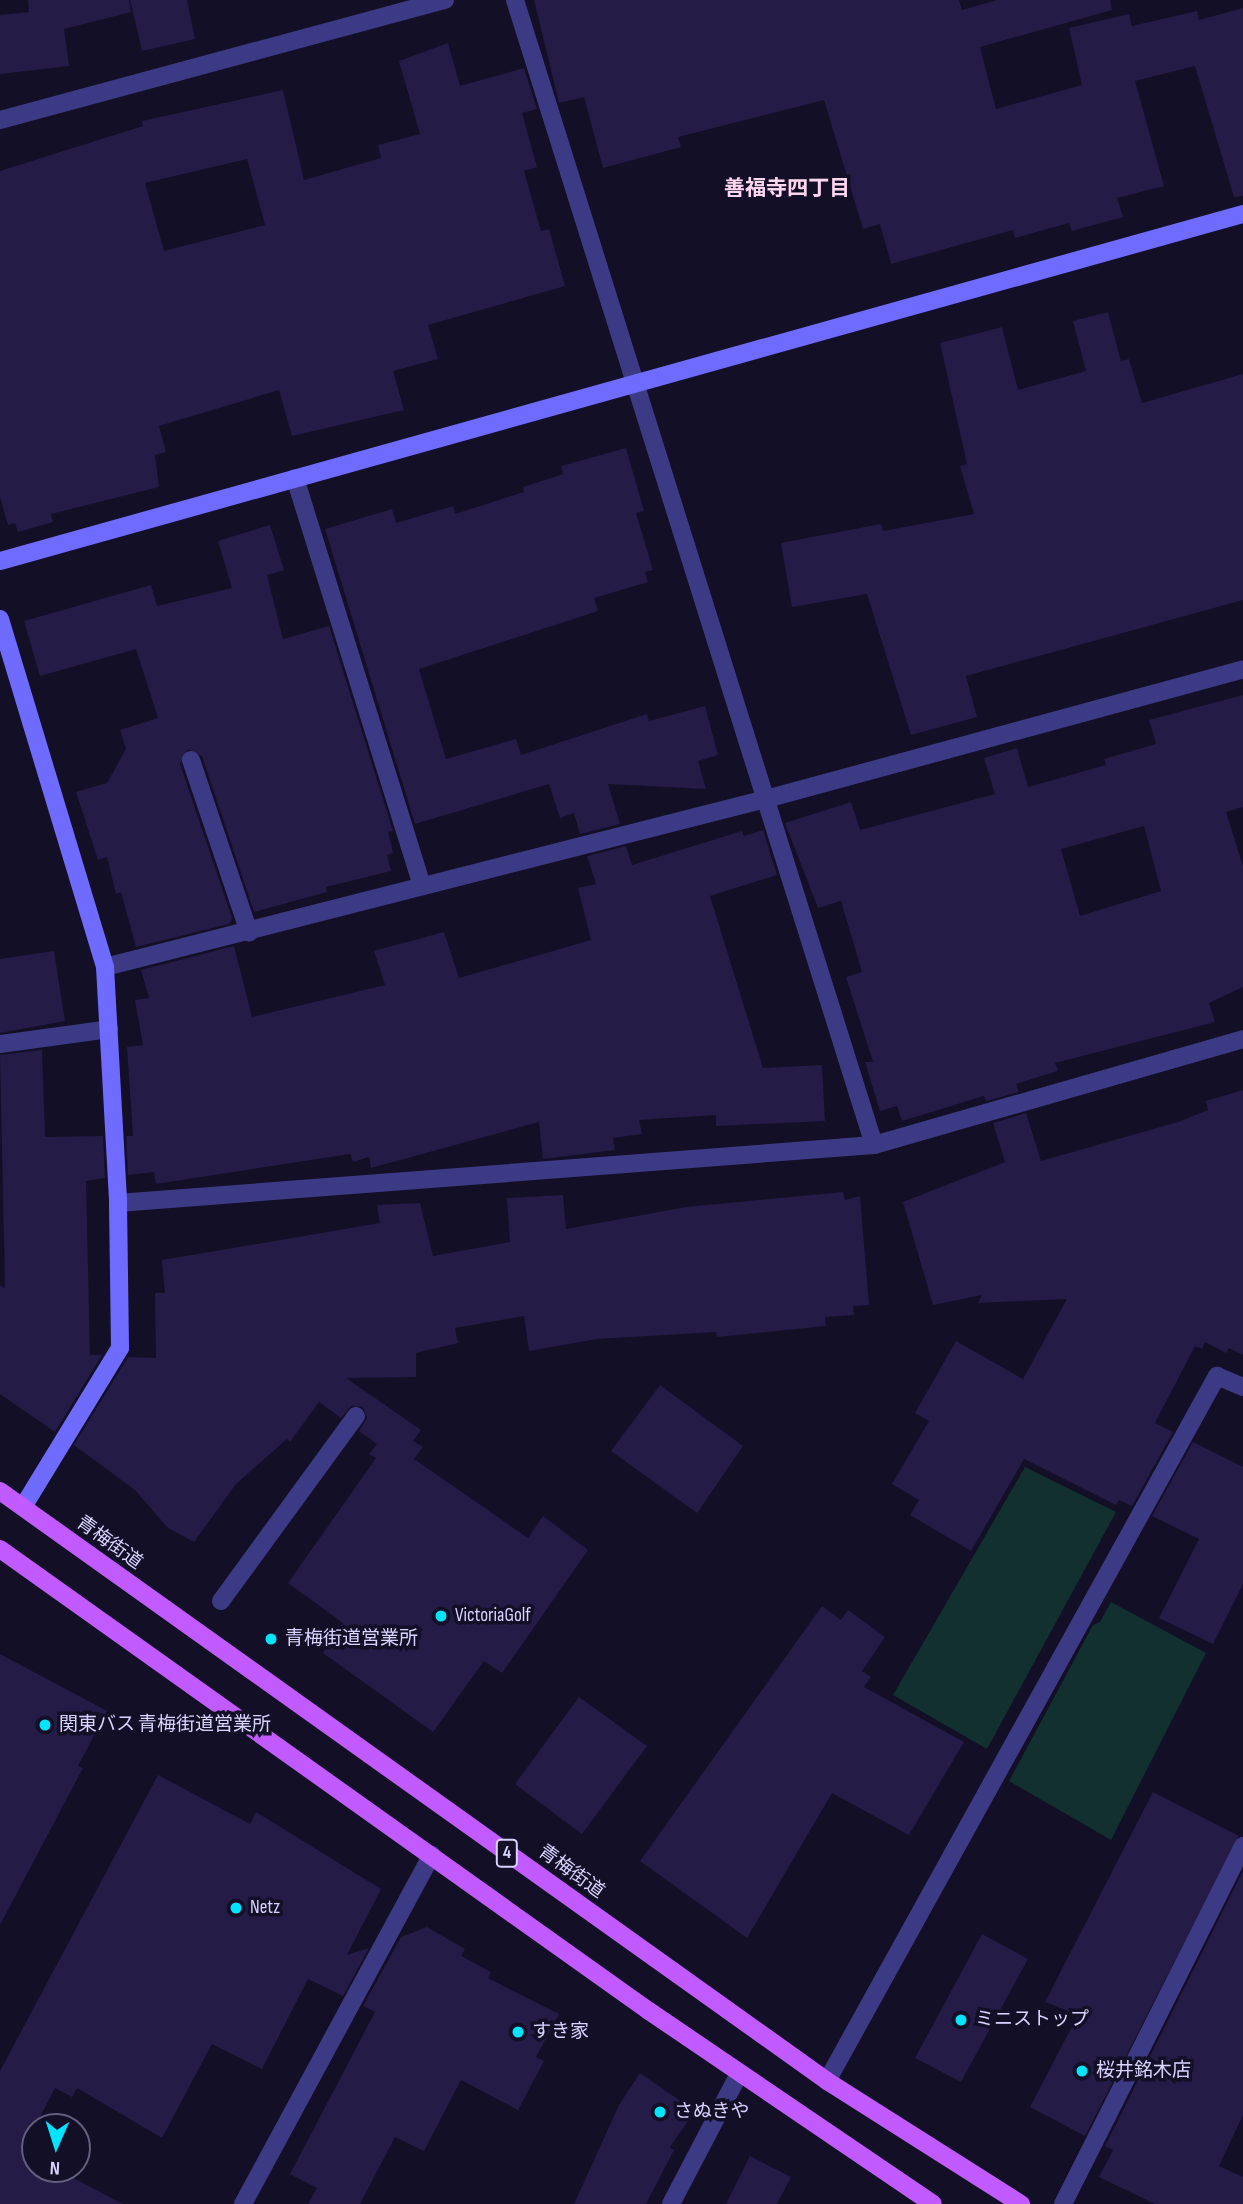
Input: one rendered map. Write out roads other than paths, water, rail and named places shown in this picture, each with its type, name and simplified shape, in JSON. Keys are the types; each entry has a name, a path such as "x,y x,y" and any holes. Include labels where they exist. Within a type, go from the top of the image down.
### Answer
{"main road":[{"name":"青梅街道","path":"0,1491 827,2081 1021,2204"},
{"name":"4","path":"0,1549 739,2074 933,2204"}],"street":[{"path":"0,120 445,0"},
{"path":"516,0 874,1145"},
{"path":"0,561 1243,214"},
{"path":"295,478 422,886"},
{"path":"0,619 105,967 118,1203 120,1348 23,1507"},
{"path":"105,967 766,799 1243,669"},
{"path":"191,760 248,932"},
{"path":"0,1044 109,1029"},
{"path":"118,1203 874,1145 1243,1039"},
{"path":"827,2081 1217,1376 1243,1387"},
{"path":"221,1601 356,1416"},
{"path":"1063,2204 1243,1846"},
{"path":"243,2204 432,1854"},
{"path":"671,2204 739,2074"}],"place":[{"name":"VictoriaGolf","path":"441,1616"},
{"name":"青梅街道営業所","path":"271,1639"},
{"name":"関東バス 青梅街道営業所","path":"45,1725"},
{"name":"Netz","path":"236,1908"},
{"name":"ミニストップ","path":"961,2020"},
{"name":"すき家","path":"518,2032"},
{"name":"桜井銘木店","path":"1082,2071"},
{"name":"さぬきや","path":"660,2112"}],"district":[{"name":"善福寺四丁目","path":"787,189"}]}
